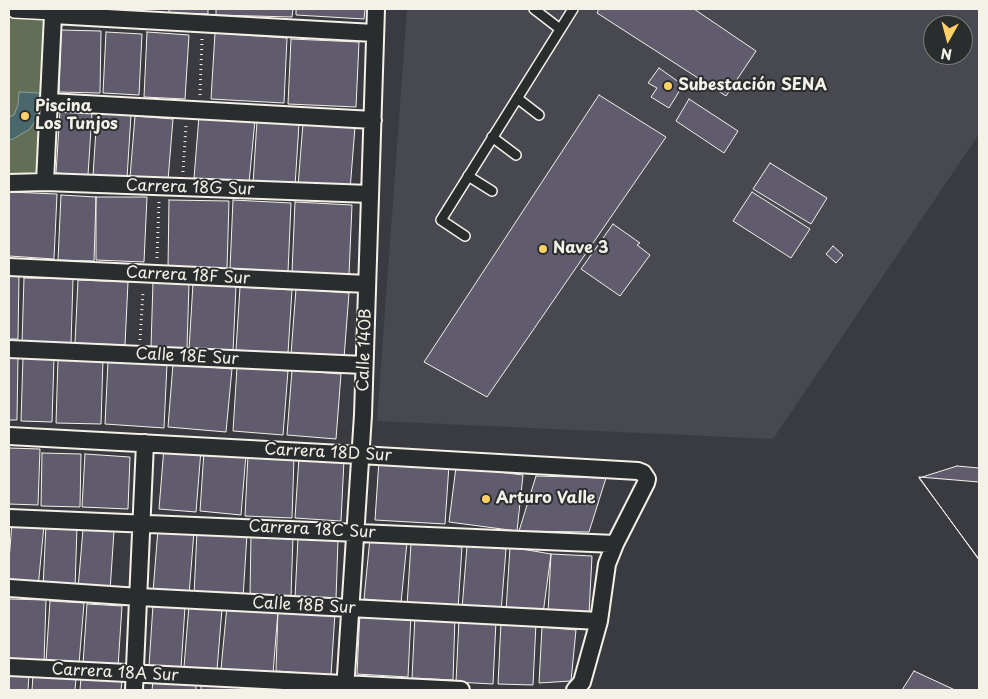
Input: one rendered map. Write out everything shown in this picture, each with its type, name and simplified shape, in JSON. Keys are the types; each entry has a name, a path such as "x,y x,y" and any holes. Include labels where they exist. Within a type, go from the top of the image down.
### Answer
{"street":[{"name":"Calle 140B","path":"346,687 364,365 376,9"},
{"path":"45,182 53,15 374,33"},
{"path":"49,102 373,120"},
{"name":"Carrera 18G Sur","path":"9,183 45,182 370,194"},
{"name":"Carrera 18F Sur","path":"9,267 367,284"},
{"name":"Calle 18E Sur","path":"9,349 364,365"},
{"name":"Carrera 18D Sur","path":"9,436 638,471 646,475 646,483 615,544"},
{"path":"134,690 145,443"},
{"name":"Carrera 18C Sur","path":"9,518 615,544"},
{"path":"575,690 582,682 599,621 607,564 615,544"},
{"name":"Calle 18B Sur","path":"9,588 351,609 599,621"},
{"name":"Carrera 18A Sur","path":"9,667 346,687 461,690"}],"lane":[{"path":"10,9 14,13 53,15"},
{"path":"534,9 560,29"},
{"path":"465,236 441,220 573,9"},
{"path":"517,98 539,115"},
{"path":"492,137 516,155"},
{"path":"468,176 492,191"}],"path":[{"path":"182,187 203,23"},
{"path":"140,355 160,187"}],"shaded area":[{"path":"407,9 979,9 979,134 773,439 377,421"}],"green space":[{"path":"9,9 59,9 50,167 9,214"}],"water":[{"name":"Piscina Los Tunjos","path":"19,92 40,93 38,117 30,129 9,140 9,117 14,115 18,105"}],"building":[{"path":"169,9 208,9 208,14 169,13"},
{"path":"216,9 293,9 292,17 216,15"},
{"path":"296,9 365,9 364,19 296,15"},
{"path":"599,9 694,9 756,51 726,96 597,13"},
{"path":"61,30 101,31 100,93 59,92"},
{"path":"106,32 142,34 139,95 103,93"},
{"path":"147,32 189,35 185,99 144,97"},
{"path":"215,33 287,38 284,103 211,99"},
{"path":"291,39 359,42 356,107 288,104"},
{"name":"Subestación SENA","path":"659,68 683,85 669,108 651,97 657,88 648,83"},
{"name":"Nave 3","path":"599,95 666,137 487,397 424,362"},
{"path":"689,99 738,131 724,153 676,121"},
{"path":"60,111 92,113 88,175 56,173"},
{"path":"97,113 131,115 127,178 93,176"},
{"path":"135,116 173,119 168,180 130,177"},
{"path":"199,116 255,120 249,183 194,178"},
{"path":"257,121 299,124 295,186 253,184"},
{"path":"303,123 355,127 350,190 298,186"},
{"path":"770,163 827,198 811,224 753,189"},
{"path":"9,192 57,194 54,259 9,256"},
{"path":"752,192 810,229 791,258 733,221"},
{"path":"61,195 96,197 94,261 58,260"},
{"path":"96,197 147,197 144,262 96,260"},
{"path":"169,200 229,201 227,269 168,268"},
{"path":"233,200 291,203 288,272 230,269"},
{"path":"295,202 352,205 349,275 292,272"},
{"path":"613,224 640,243 637,245 650,255 620,296 581,269"},
{"path":"833,246 843,255 836,263 826,254"},
{"path":"9,274 19,274 18,339 9,339"},
{"path":"24,278 73,279 71,344 22,343"},
{"path":"78,280 128,282 125,345 75,343"},
{"path":"153,282 189,283 187,348 151,347"},
{"path":"193,284 236,286 233,352 189,349"},
{"path":"240,287 292,290 288,353 236,350"},
{"path":"296,289 349,293 344,358 291,354"},
{"path":"9,357 18,357 17,420 9,420"},
{"path":"23,357 54,358 52,422 21,421"},
{"path":"58,359 103,359 101,424 56,423"},
{"path":"108,361 167,364 164,428 105,424"},
{"path":"173,364 232,369 226,432 168,427"},
{"path":"237,367 288,371 283,435 233,431"},
{"path":"292,370 341,374 336,439 287,435"},
{"path":"164,447 201,450 196,512 159,509"},
{"path":"9,448 40,449 38,505 9,504"},
{"path":"204,451 246,454 241,515 200,511"},
{"path":"42,453 81,454 80,507 41,506"},
{"path":"85,454 130,457 128,509 82,507"},
{"path":"248,455 294,457 292,518 245,516"},
{"path":"299,457 344,460 341,521 295,518"},
{"path":"379,460 449,465 445,524 375,520"},
{"path":"957,466 979,468 979,559 919,478"},
{"name":"Arturo Valle","path":"456,467 523,475 517,531 449,522"},
{"path":"536,476 606,478 589,532 519,531"},
{"path":"919,477 979,482 979,560"},
{"path":"12,522 44,525 38,588 9,585"},
{"path":"46,525 77,527 75,588 43,587"},
{"path":"83,529 114,531 110,591 78,589"},
{"path":"158,529 194,531 189,595 153,592"},
{"path":"197,531 247,534 243,598 194,595"},
{"path":"251,535 293,536 291,596 250,595"},
{"path":"298,538 338,540 336,599 295,598"},
{"path":"370,538 407,542 401,603 364,599"},
{"path":"411,543 462,547 458,609 407,606"},
{"path":"467,546 506,549 501,612 462,609"},
{"path":"510,547 551,554 543,614 506,611"},
{"path":"551,554 592,556 589,614 548,612"},
{"path":"9,599 46,600 44,663 9,661"},
{"path":"50,601 84,603 79,664 46,661"},
{"path":"87,604 122,606 118,667 83,664"},
{"path":"153,605 185,607 181,668 149,666"},
{"path":"189,605 222,609 217,670 184,667"},
{"path":"227,606 278,611 273,674 221,669"},
{"path":"278,611 335,613 331,675 276,671"},
{"path":"360,612 411,615 408,677 357,674"},
{"path":"415,615 455,616 453,680 412,678"},
{"path":"459,619 496,621 493,684 456,682"},
{"path":"501,622 536,623 533,685 498,684"},
{"path":"542,627 576,630 571,681 539,683"},
{"path":"914,671 955,690 902,690"},
{"path":"9,674 29,675 28,690 9,690"},
{"path":"33,675 76,679 75,690 32,690"},
{"path":"81,677 122,681 121,690 80,690"},
{"path":"153,681 196,683 196,690 152,690"},
{"path":"201,681 241,684 240,690 201,690"},
{"path":"246,684 281,686 281,690 246,690"}],"place":[{"name":"Subestación SENA","path":"668,86"},
{"name":"Piscina Los Tunjos","path":"25,116"},
{"name":"Nave 3","path":"543,249"},
{"name":"Arturo Valle","path":"486,499"}]}
